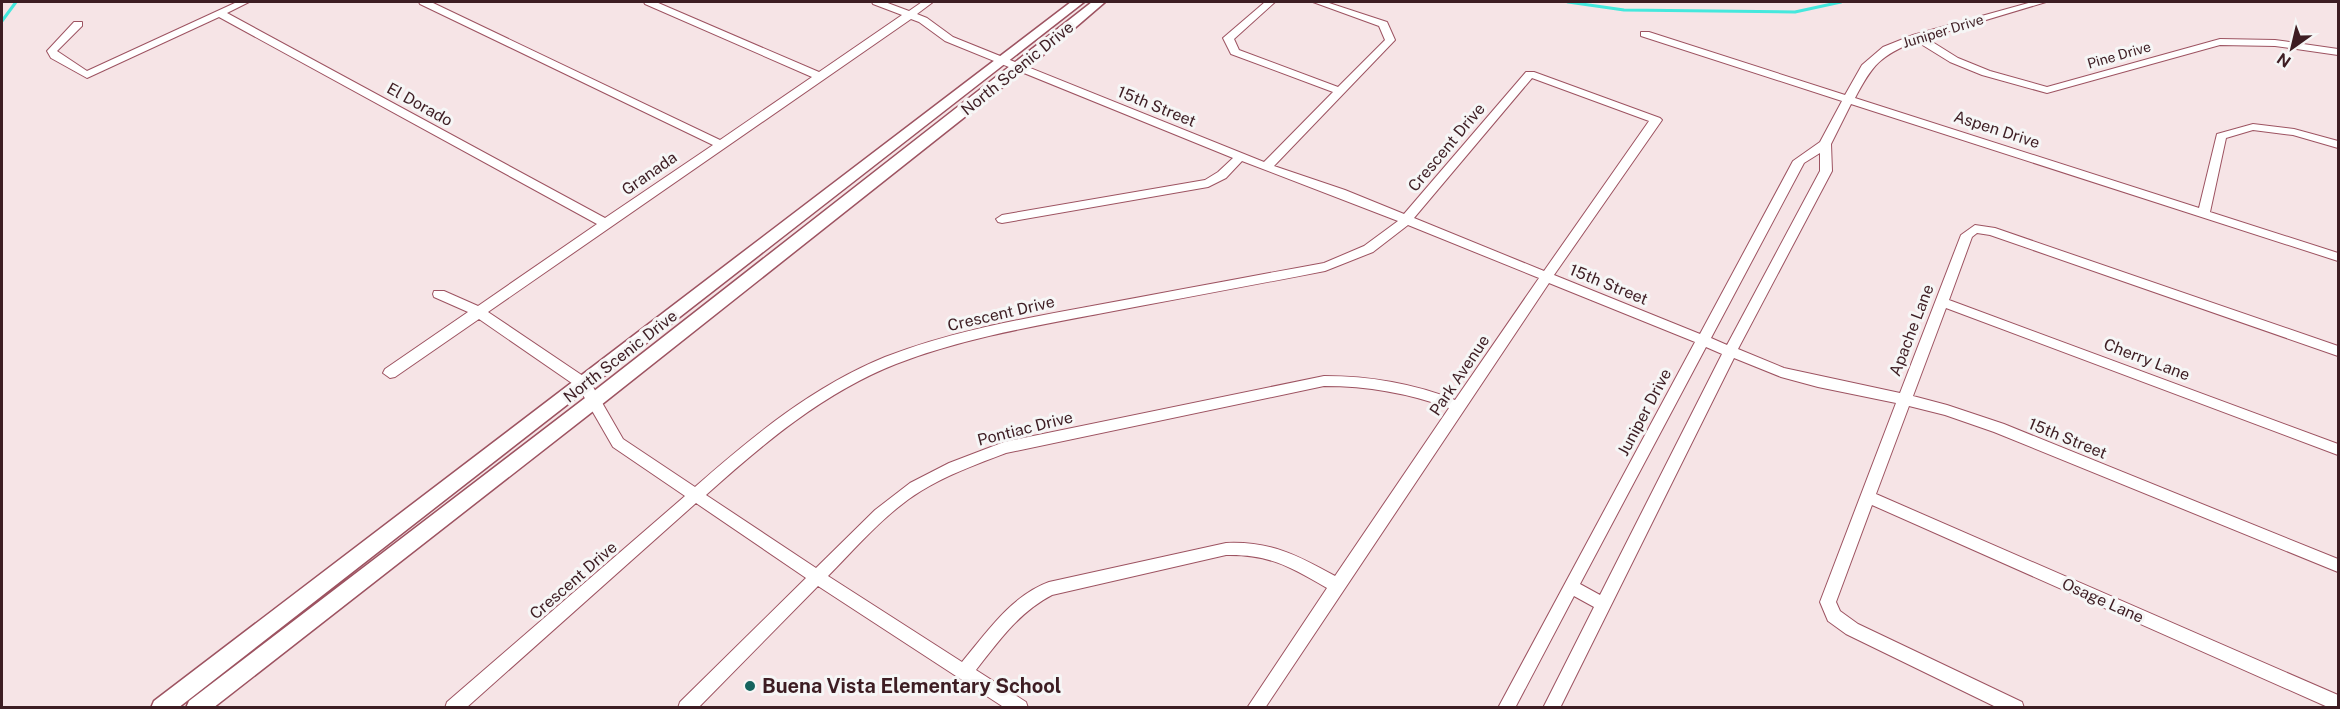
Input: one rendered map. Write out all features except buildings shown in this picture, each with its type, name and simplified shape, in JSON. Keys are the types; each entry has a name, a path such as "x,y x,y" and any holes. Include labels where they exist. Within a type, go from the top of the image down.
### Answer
{"main road":[{"name":"North Scenic Drive","path":"161,708 1078,2"},
{"name":"North Scenic Drive","path":"196,708 594,400 1099,2"}],"street":[{"path":"78,24 52,51 55,56 87,75 244,2"},
{"path":"424,2 720,144"},
{"path":"649,2 820,76"},
{"name":"15th Street","path":"878,2 923,20 949,39 1018,68 1240,157 1341,193 1781,372 1947,410 1999,428 2338,566"},
{"name":"Granada","path":"390,373 928,2"},
{"path":"1270,2 1228,38 1235,52 1340,91"},
{"path":"1266,167 1390,40 1383,24 1317,2"},
{"name":"Juniper Drive","path":"1551,708 1730,352 1826,171 1825,144 1866,67 1887,49 1917,37 2041,2"},
{"name":"El Dorado","path":"219,13 606,224"},
{"name":"Aspen Drive","path":"1645,33 2338,257"},
{"name":"Pine Drive","path":"1917,37 1954,60 1986,73 2047,90 2220,42 2275,43 2338,52"},
{"name":"Crescent Drive","path":"453,708 756,442 800,409 845,383 890,361 978,332 1325,267 1366,251 1390,237 1530,74 1592,96"},
{"name":"Park Avenue","path":"1255,708 1460,407 1546,276 1656,120 1592,96"},
{"path":"2204,213 2221,136 2253,128 2294,132 2338,144"},
{"name":"Juniper Drive","path":"1506,708 1799,160 1825,144"},
{"path":"1002,219 1208,183 1222,175 1240,157"},
{"name":"Apache Lane","path":"2016,708 1852,629 1834,616 1828,602 1967,235 1975,229 1991,231 2338,351"},
{"path":"439,294 477,311 584,384 618,443 817,577 1020,708"},
{"name":"Cherry Lane","path":"1942,302 2338,450"},
{"name":"Pontiac Drive","path":"686,708 880,514 915,487 954,467 1004,448 1324,381 1354,381 1401,386 1460,407"},
{"name":"Osage Lane","path":"1868,496 2338,704"},
{"path":"964,672 1019,607 1049,589 1226,549 1249,547 1276,552 1338,586"},
{"path":"1570,587 1603,604"}],"waterway":[{"path":"2,21 16,2"},
{"path":"1568,2 1624,10 1795,12 1841,2"}],"place":[{"name":"Buena Vista Elementary School","path":"750,686"}]}
